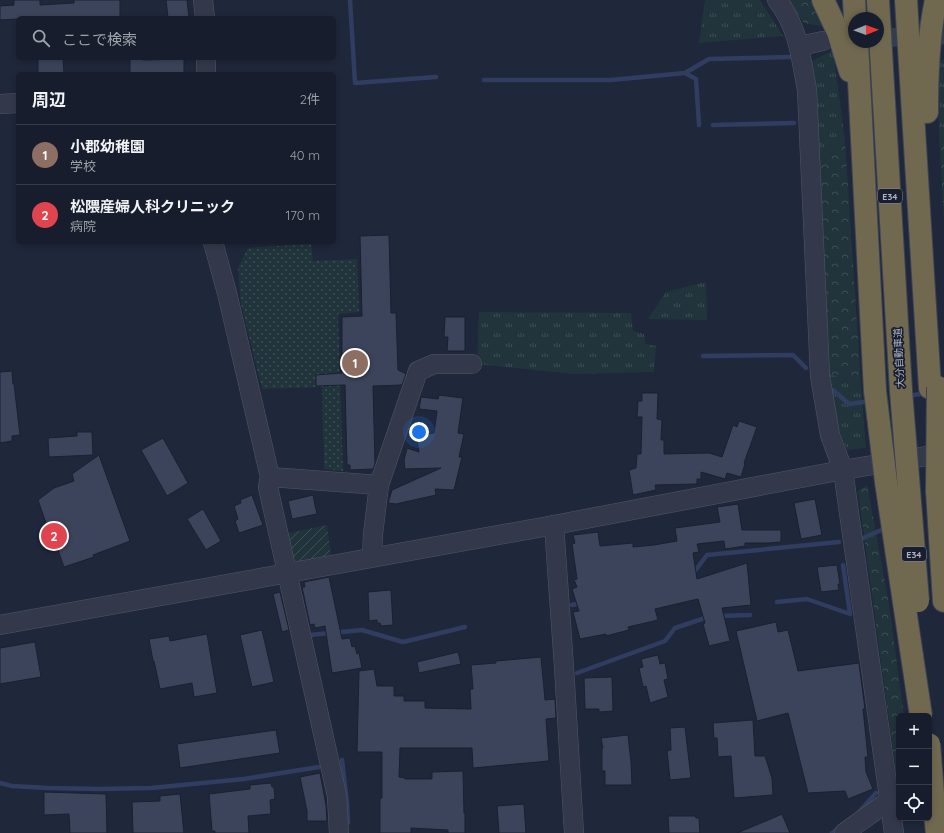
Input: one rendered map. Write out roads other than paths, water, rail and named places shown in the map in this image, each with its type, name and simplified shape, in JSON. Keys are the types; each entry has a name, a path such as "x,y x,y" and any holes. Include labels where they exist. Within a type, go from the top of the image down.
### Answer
{"highway":[{"path":"823,0 838,32 846,54 851,77 864,193"},
{"path":"854,0 855,12"},
{"name":"大分自動車道","path":"878,0 901,391 927,713"},
{"name":"E34","path":"906,0 934,388 937,491 944,601"},
{"path":"934,388 926,118 927,78 931,31 936,0"},
{"path":"857,48 875,391 886,482 921,713"},
{"path":"930,749 935,791 937,833"},
{"path":"932,780 935,791"}],"street":[{"path":"203,0 205,16"},
{"path":"777,0 794,29 799,46 807,90 820,376 830,435 843,470 894,799 894,833"},
{"path":"799,46 824,41"},
{"path":"206,60 206,72"},
{"path":"0,104 16,103"},
{"path":"213,244 227,292 270,477 268,487 286,573 337,796 339,833"},
{"path":"372,557 373,534 379,485 418,371 434,364 472,364"},
{"path":"0,625 554,525 843,470 944,453"},
{"path":"270,477 379,485"},
{"path":"554,525 574,833"},
{"path":"844,833 894,799"}],"waterway":[{"path":"350,0 355,83 436,77"},
{"path":"484,80 611,80 685,73 709,59 790,57"},
{"path":"685,73 696,79 699,125"},
{"path":"713,125 794,123"},
{"path":"703,356 793,355 806,368"},
{"path":"833,390 849,404 871,401"},
{"path":"908,396 926,393"},
{"path":"863,538 886,528"},
{"path":"690,572 695,571 707,555 839,542"},
{"path":"777,602 807,599 850,614 843,565"},
{"path":"572,605 581,603"},
{"path":"720,616 750,615"},
{"path":"577,673 665,641 675,628 708,617"},
{"path":"310,639 310,635 362,630 403,642 465,627"},
{"path":"342,760 348,823"},
{"path":"0,783 12,786 48,788 151,788 244,779 319,767"},
{"path":"859,812 876,793"},
{"path":"832,833 839,828"}],"tunnel":[{"path":"884,38 944,35"}],"place":[{"name":"小郡幼稚園","path":"355,363"},
{"name":"松隈産婦人科クリニック","path":"54,536"}]}
